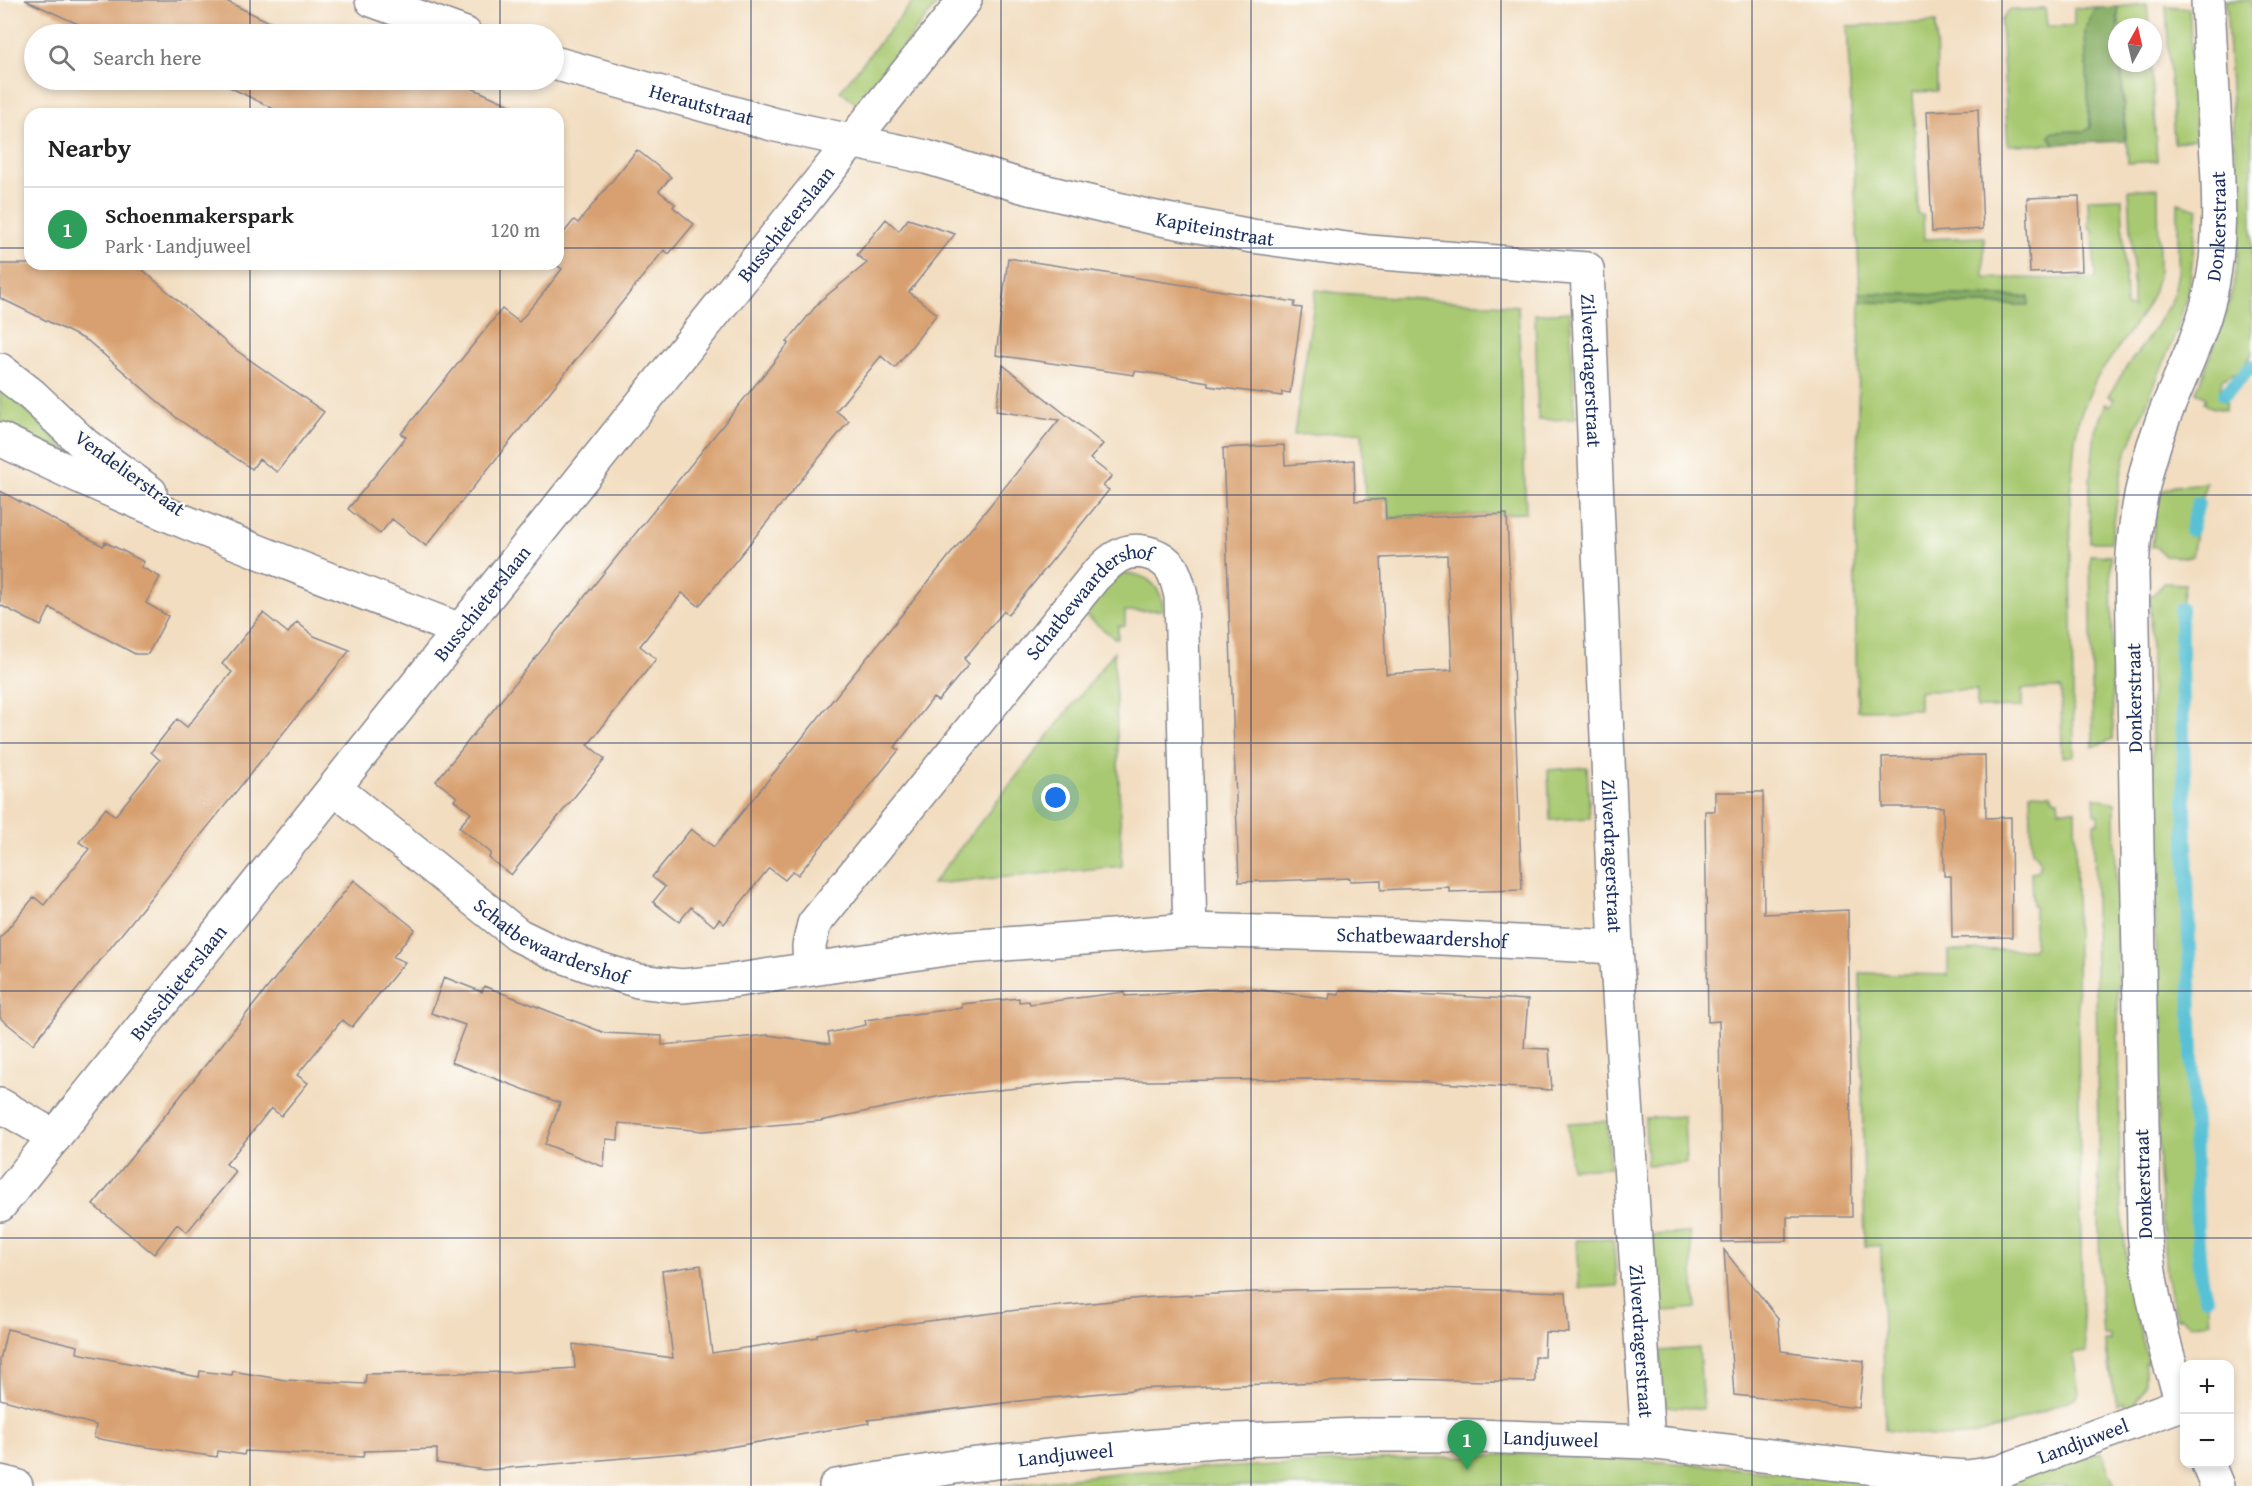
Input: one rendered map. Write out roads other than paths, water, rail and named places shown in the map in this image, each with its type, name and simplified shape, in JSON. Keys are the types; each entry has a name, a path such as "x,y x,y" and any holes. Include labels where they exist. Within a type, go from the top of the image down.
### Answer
{"street":[{"path":"372,0 438,24"},
{"name":"Busschieterslaan","path":"0,1205 965,0"},
{"name":"Donkerstraat","path":"2180,1393 2171,1369 2153,1300 2144,1232 2132,573 2138,507 2146,467 2199,330 2210,295 2215,267 2218,238 2218,187 2208,0"},
{"name":"Herautstraat","path":"564,66 776,125 852,141"},
{"name":"Kapiteinstraat","path":"852,141 926,157 1022,186 1106,207 1252,236 1369,252 1587,269"},
{"name":"Zilverdragerstraat","path":"1587,269 1616,947 1648,1442"},
{"name":"Vendelierstraat","path":"0,370 32,395 85,445 114,467 176,508 239,545"},
{"name":"Vendelierstraat","path":"0,439 107,489 239,545 460,630"},
{"name":"Schatbewaardershof","path":"810,969 809,946 814,924 1095,576 1118,556 1133,551 1148,552 1161,558 1178,580 1181,596 1190,930"},
{"name":"Schatbewaardershof","path":"334,788 518,935 557,954 638,981 682,986 952,948 1190,930 1404,936 1616,947"},
{"path":"0,1105 55,1137"},
{"name":"Landjuweel","path":"836,1486 1018,1459 1159,1445 1262,1438 1418,1435 1648,1442 1968,1477 2000,1472 2180,1405"},
{"path":"2210,1468 2217,1486"},
{"path":"0,1482 16,1486"}],"waterway":[{"path":"2224,395 2252,366"},
{"path":"2191,530 2198,503"},
{"path":"2181,609 2197,1231 2201,1278 2206,1298"}],"place":[{"name":"Schoenmakerspark","path":"1467,1470"}]}
